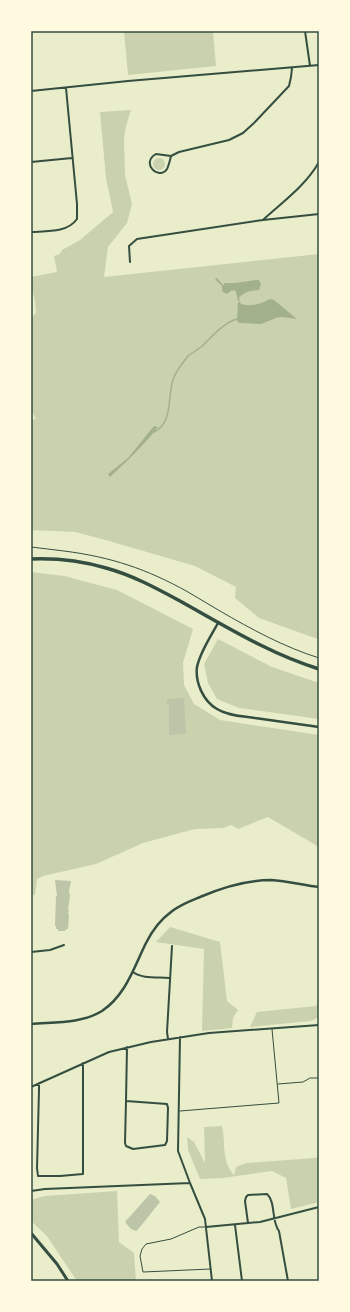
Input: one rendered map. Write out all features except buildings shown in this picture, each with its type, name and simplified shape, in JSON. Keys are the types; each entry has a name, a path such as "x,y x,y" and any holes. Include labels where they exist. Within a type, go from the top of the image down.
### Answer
{"main road":[{"path":"31,559 69,560 107,568 150,584 254,642 279,654 319,669"},
{"path":"31,1233 57,1264 68,1281"}],"street":[{"path":"305,31 310,66"},
{"path":"31,91 128,81 319,65"},
{"path":"171,156 168,168 164,172 157,173 152,170 150,161 154,156 160,154 171,156 179,152 229,140 242,133 257,120 289,86 292,77 292,68"},
{"path":"31,232 62,229 71,226 77,219 78,214 66,88"},
{"path":"31,162 72,158"},
{"path":"263,220 298,188 311,174 319,162"},
{"path":"130,262 129,246 137,239 263,220 319,214"},
{"path":"218,622 202,653 197,667 200,690 213,706 222,711 236,715 319,727"},
{"path":"31,1024 72,1021 86,1018 96,1014 113,1002 120,995 133,972 154,929 171,912 190,901 225,887 253,881 277,881 319,887"},
{"path":"31,952 50,950 64,944"},
{"path":"168,1039 169,978 172,946"},
{"path":"133,972 137,975 169,978"},
{"path":"31,1086 109,1052 127,1047 210,1033 319,1025"},
{"path":"180,1037 178,1151 202,1212 206,1227 212,1281"},
{"path":"126,1101 167,1104 167,1139 165,1145 133,1149 126,1146 125,1143 127,1047"},
{"path":"39,1083 38,1176 83,1174 83,1064"},
{"path":"31,1191 45,1189 190,1183"},
{"path":"248,1223 245,1199 248,1195 265,1194 270,1196 273,1219 276,1228 279,1231 288,1281"},
{"path":"206,1227 235,1225 273,1219 319,1207"},
{"path":"235,1225 242,1281"}],"lane":[{"path":"179,1111 278,1103 272,1028"},
{"path":"277,1084 303,1082 310,1078 319,1078"},
{"path":"206,1227 199,1228 171,1239 146,1244 142,1249 140,1256 143,1272 210,1269"}],"path":[{"path":"31,548 110,559 137,568 162,578 190,592 219,611 291,648 319,658"}],"shaded area":[{"path":"124,31 213,31 216,66 128,75"},
{"path":"131,110 124,139 125,175 132,204 127,223 108,247 104,277 319,254 319,639 259,618 235,598 236,587 195,566 75,532 31,530 31,420 36,419 31,409 31,318 36,313 35,300 31,287 31,277 57,272 54,256 60,254 62,250 80,240 113,212 106,178 100,112"},
{"path":"161,158 164,159 164,169 157,170 154,169 153,162 154,159"},
{"path":"217,278 223,285 225,283 256,280 259,280 261,284 259,290 246,293 239,298 240,301 238,301 235,290 227,294 224,293 222,286 215,279"},
{"path":"270,299 274,300 297,319 282,317 261,324 240,323 237,321 238,302 245,305 252,305 259,304"},
{"path":"154,426 158,427 141,447 110,477 108,474 128,458"},
{"path":"31,572 64,576 117,590 193,629 183,663 184,685 194,704 220,720 319,735 319,847 268,817 238,829 231,825 223,828 195,829 143,843 96,864 43,876 37,879 35,895 31,894"},
{"path":"218,639 272,667 319,683 319,719 239,708 217,699 208,683 204,664"},
{"path":"170,927 220,942 227,1001 238,1010 233,1018 232,1028 202,1031 204,949 156,942"},
{"path":"319,1000 319,1017 311,1021 250,1027 257,1012 316,1006"},
{"path":"222,1126 227,1164 234,1175 236,1167 246,1163 319,1157 319,1202 291,1209 286,1178 272,1171 223,1178 200,1179 188,1150 187,1137 194,1142 205,1163 204,1127"},
{"path":"117,1191 119,1242 134,1253 136,1281 77,1281 47,1236 31,1221 31,1200 45,1196"}],"waterway":[{"path":"154,432 165,422 175,374 188,356 201,347 222,327 237,319"}]}
